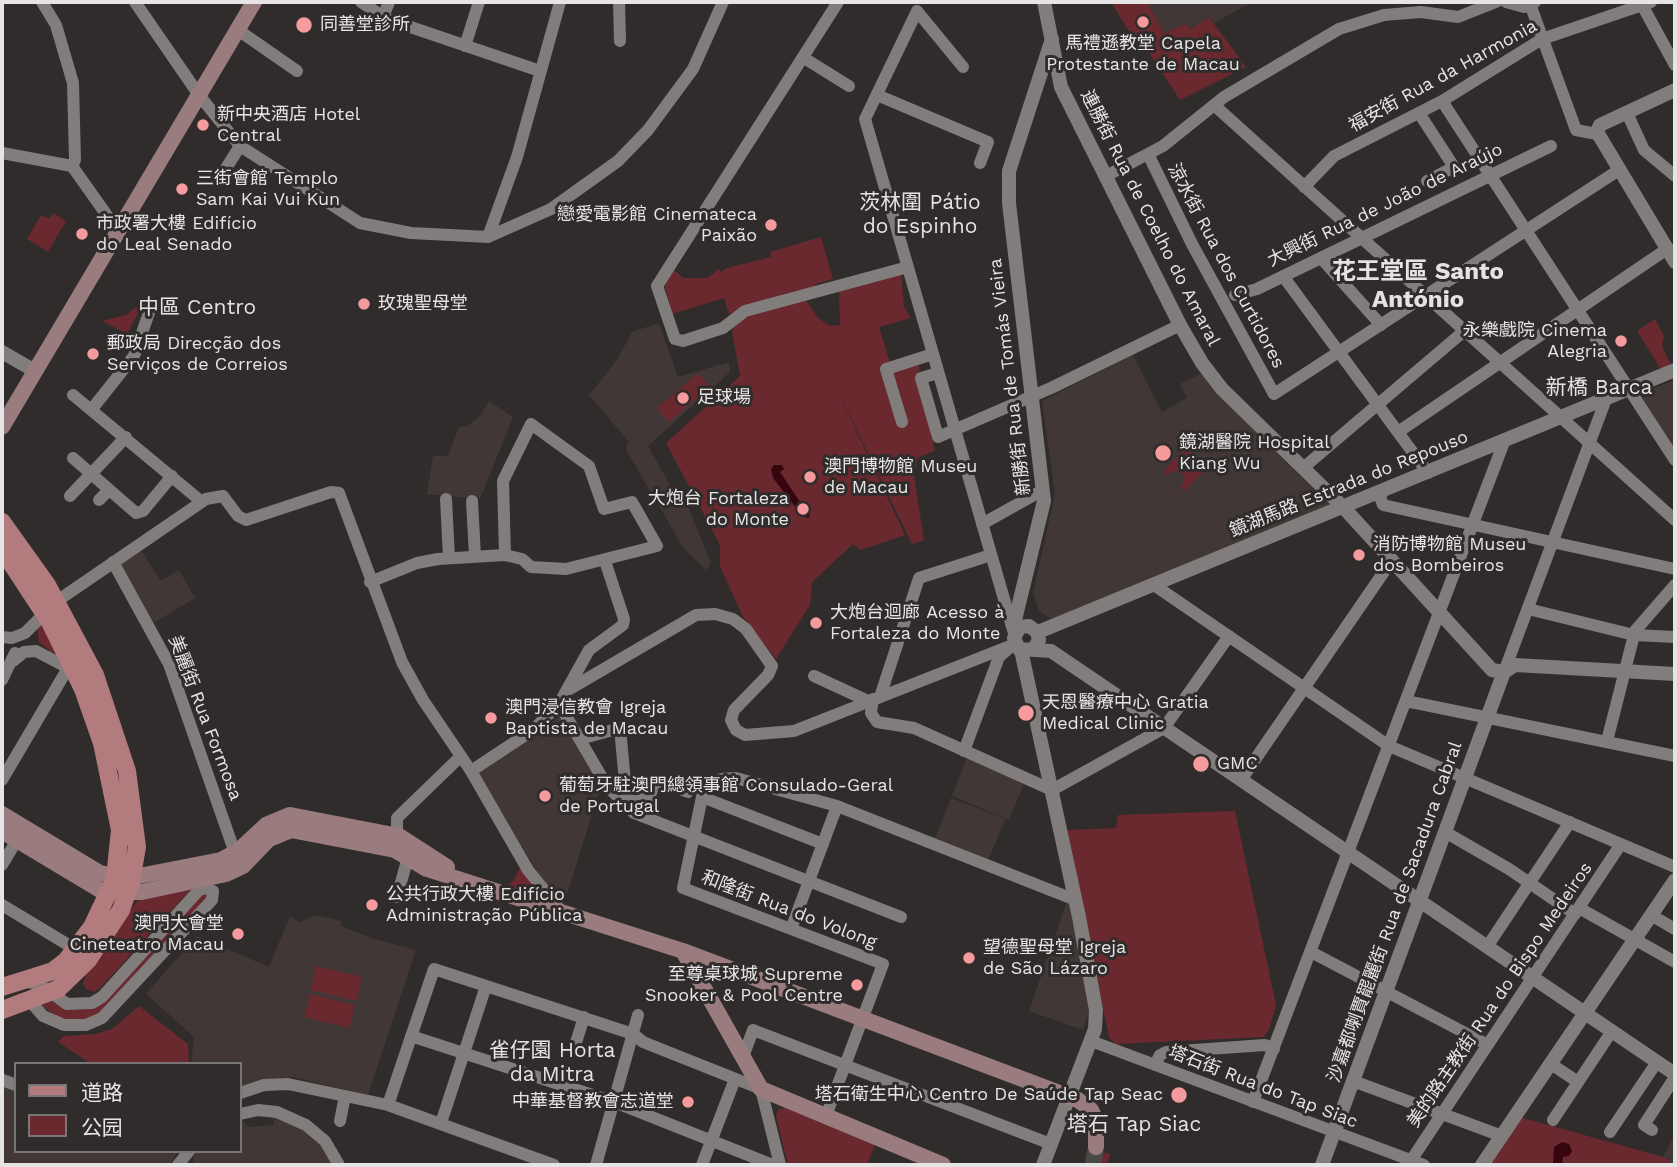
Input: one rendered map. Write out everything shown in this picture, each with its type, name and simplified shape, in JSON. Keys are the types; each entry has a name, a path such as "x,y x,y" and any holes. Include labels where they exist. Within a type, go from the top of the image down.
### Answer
{"main road":[{"path":"2,428 254,2"},
{"path":"2,522 71,669 91,686"},
{"path":"2,549 45,611 91,686 118,738 133,804 137,847 122,884 111,929 88,960 72,978 51,992 2,1010"},
{"path":"2,814 122,884 235,871 269,839 291,830 372,844 408,857 427,869 683,951 1070,1097 1082,1103 1095,1118 1098,1131 1096,1147"},
{"path":"2,831 100,890 221,860 235,853 266,825 290,815 397,836 414,845 436,863 520,897"},
{"path":"10,985 53,971 75,949 122,884"},
{"path":"683,951 761,1089 943,1165"},
{"path":"696,975 698,965 710,961"}],"street":[{"path":"42,2 56,25 73,83 75,160 72,166"},
{"path":"135,2 199,95 240,146 360,223 411,233 488,237 551,209 618,161 648,130 693,69 721,6 706,2"},
{"path":"361,2 383,17 540,71"},
{"path":"383,17 389,2"},
{"path":"465,46 479,2"},
{"path":"488,237 517,157 560,2"},
{"path":"619,2 620,41"},
{"path":"838,2 657,286 672,332 678,341 723,328 745,312 908,267"},
{"path":"1106,176 1176,137 1214,106 1339,29 1384,15 1421,12 1458,17 1496,2"},
{"path":"1398,432 1578,310 1671,255 1597,134 1576,130 1542,39 1532,3 1516,7 1506,2"},
{"path":"1646,3 1675,65"},
{"name":"福安街 Rua da Harmonia","path":"1304,187 1334,156 1442,101 1542,39 1646,3"},
{"name":"連勝街 Rua de Coelho do Amaral","path":"1046,9 1061,87 1180,325 1211,376 1343,508 1492,670 1504,672"},
{"path":"962,67 918,10 865,119 1019,643"},
{"path":"238,30 297,71"},
{"name":"新勝街 Rua de Tomás Vieira","path":"1043,1165 1091,1041 1096,1010 1015,620 1044,505 1009,203 1009,171 1053,37"},
{"path":"804,58 849,86"},
{"path":"1037,83 1051,82 1061,87"},
{"path":"1597,134 1600,125 1675,90"},
{"path":"877,95 988,142 980,163"},
{"path":"1442,101 1675,460"},
{"path":"1214,106 1559,419 1675,520"},
{"path":"1419,113 1454,167 1427,181"},
{"path":"1627,113 1644,150 1675,176"},
{"path":"218,181 240,146"},
{"name":"大興街 Rua de João de Araújo","path":"1235,295 1283,276 1551,146"},
{"path":"2,153 72,166 118,231"},
{"name":"涼水街 Rua dos Curtidores","path":"1148,154 1204,267 1274,394 1339,352"},
{"path":"1339,352 1619,170"},
{"path":"1321,258 1381,325"},
{"path":"1283,276 1428,473"},
{"path":"92,409 134,356 151,307"},
{"path":"955,432 1180,325"},
{"path":"1303,468 1463,332"},
{"path":"2,352 35,371"},
{"path":"902,422 886,369 933,354"},
{"name":"鏡湖馬路 Estrada do Repouso","path":"1038,632 1675,370"},
{"path":"73,394 202,502"},
{"path":"1504,672 1606,399"},
{"path":"370,582 417,563 449,558 505,555 522,559 536,568 575,568 657,546 632,502 604,509 589,466 531,424 503,481 501,496 505,555"},
{"path":"70,496 92,476 126,437"},
{"path":"1253,1102 1504,442"},
{"path":"73,458 134,512 139,513 172,476"},
{"path":"982,524 1043,489"},
{"path":"99,500 109,490"},
{"path":"1383,491 1380,497 1383,505 1675,569"},
{"path":"2,638 20,636 45,611 202,502 223,496 240,518 249,519 331,492 339,493 402,662 528,870 561,911"},
{"path":"446,499 449,558"},
{"path":"472,501 475,556"},
{"path":"991,555 919,578 871,713 882,724 914,728 1050,789 1164,728 1229,636"},
{"path":"1241,780 1392,560"},
{"path":"471,772 533,730 559,704 589,650 624,624 605,561"},
{"name":"美麗街 Rua Formosa","path":"113,562 169,664 235,853"},
{"path":"1154,585 1389,746 1673,865"},
{"path":"1607,741 1634,635 1675,585"},
{"path":"1528,609 1634,635 1675,637"},
{"path":"44,654 34,639 45,611"},
{"path":"568,690 696,615 715,614 740,623 772,666 768,675 734,710 733,725 745,735 794,730 1019,643 1039,643 1038,632 1027,626 1019,643"},
{"path":"1056,655 1049,638 1052,629 1060,623"},
{"path":"2,638 14,654"},
{"path":"964,751 999,657 1006,649 1019,643 1056,655 1675,1076 1644,1125 1652,1130"},
{"path":"2,780 71,669 44,654 28,651 14,654"},
{"path":"2,680 14,654"},
{"path":"1504,672 1515,665 1675,674"},
{"name":"沙嘉都喇賈罷麗街 Rua de Sacadura Cabral","path":"1322,1165 1504,672"},
{"path":"814,676 874,699"},
{"path":"1406,701 1675,756"},
{"path":"559,704 607,786 626,807 647,820 901,917"},
{"path":"619,714 626,793 648,800 656,780 688,792"},
{"path":"580,739 620,728"},
{"path":"397,836 395,824 402,812 461,756"},
{"path":"694,838 702,797 712,784 730,778 837,806 1073,899"},
{"path":"702,797 823,844"},
{"path":"791,929 837,806"},
{"path":"1487,947 1570,822"},
{"path":"1445,832 1577,911 1675,962"},
{"name":"和隆街 Rua do Volong","path":"694,838 683,888 883,964 863,1019"},
{"path":"2,865 17,840"},
{"name":"美的路主教街 Rua do Bispo Medeiros","path":"1414,1164 1443,1114 1621,844"},
{"path":"397,897 408,857"},
{"path":"1482,1165 1675,880"},
{"path":"10,985 34,982 70,1005 81,1006 97,1000 199,890 205,888 213,891 212,900 102,1018 81,1026 64,1025 43,1016 30,1001"},
{"path":"2,905 75,949"},
{"path":"1651,915 1675,929"},
{"path":"1311,952 1488,1045"},
{"path":"388,1105 434,969 633,1034 643,1042 761,1089 779,1165"},
{"path":"441,1122 486,986"},
{"path":"596,1165 638,1014"},
{"path":"574,1049 584,1017"},
{"path":"826,1116 863,1019"},
{"path":"743,1057 753,1030 1051,1144"},
{"path":"1553,1119 1612,1031"},
{"path":"411,1036 614,1102 773,1165"},
{"name":"塔石街 Rua do Tap Siac","path":"1091,1041 1414,1164"},
{"path":"1155,1065 1159,1057 1166,1052 1265,1045 1274,1049"},
{"path":"1610,1132 1657,1062"},
{"path":"1551,1064 1578,1082"},
{"path":"702,1165 735,1079"},
{"path":"1353,1081 1502,1136"},
{"path":"242,1092 276,1084 388,1105 554,1165"},
{"path":"340,1121 345,1096"},
{"path":"1062,1118 1071,1109 1080,1108 1095,1118"},
{"path":"242,1114 258,1110 277,1112 306,1125 325,1141 339,1165"}],"shaded area":[{"path":"1147,2 1252,2 1214,23 1209,17 1189,29 1186,24 1164,33"},
{"path":"659,323 678,377 729,362 730,372 648,446 678,499 686,502 711,563 706,570 684,549 625,448 629,442 589,395 617,360 632,332"},
{"name":"鏡湖醫院 Hospital Kiang Wu","path":"1133,355 1162,412 1187,398 1180,384 1203,373 1219,395 1333,509 1051,619 1039,611 1033,593 1055,494 1042,401"},
{"path":"1675,380 1675,451 1639,394"},
{"path":"489,401 513,417 480,499 427,494 433,456 448,456 459,427 466,427 480,416"},
{"path":"774,465 782,465 784,469 780,472 806,511 810,509 809,518 802,516 773,478 771,469"},
{"path":"141,550 161,581 179,570 195,598 152,624 119,565"},
{"name":"葡萄牙駐澳門總領事館 Consulado-Geral de Portugal","path":"562,715 602,782 565,901 551,894 478,774"},
{"path":"967,757 1025,781 1009,820 952,796"},
{"path":"951,798 1005,819 988,861 935,838"},
{"path":"1066,904 1073,906 1092,1002 1083,1030 1029,1011"},
{"path":"316,915 342,921 341,926 371,938 416,950 368,1095 293,1077 242,1085 242,1062 191,1062 194,1037 146,994 197,936 269,967 290,916 299,922"},
{"path":"2,1072 14,1076 14,1153 177,1153 170,1165 2,1165"},
{"path":"272,1114 309,1124 340,1165 192,1165 195,1153 242,1153 242,1120 249,1127 274,1125"},
{"path":"1675,1134 1675,1165 1670,1165 1670,1160 1663,1157"},
{"path":"1562,1142 1569,1144 1572,1151 1569,1156 1563,1157 1562,1165 1553,1165 1554,1147"}],"green space":[{"path":"1111,2 1147,2 1164,33 1186,24 1190,29 1209,17 1246,67 1180,100 1144,45 1138,46"},
{"path":"53,213 66,221 48,252 27,239 41,215 49,219"},
{"path":"821,237 833,279 815,284 816,289 729,314 724,298 672,314 665,287 666,277 673,269 683,278 707,278 719,269 721,272 727,268 771,257 770,252"},
{"path":"901,273 904,306 911,318 879,327 891,366 919,360 920,389 935,451 917,458 914,476 924,540 912,544 831,377 905,535 861,550 853,544 812,582 810,605 776,659 743,617 720,566 720,545 666,443 740,376 732,331 737,322 747,316 806,300 818,318 830,326 840,325 839,292 844,287"},
{"path":"136,307 140,309 127,334 102,321 126,315"},
{"path":"1655,319 1664,336 1662,346 1673,369 1663,373 1637,331"},
{"name":"足球場","path":"698,373 710,387 669,422 657,408"},
{"path":"1186,447 1207,468 1184,491 1180,487 1184,481 1182,472 1173,471 1167,476 1163,472"},
{"path":"41,619 64,662 39,642 37,627"},
{"path":"1235,811 1276,1005 1269,1030 1263,1037 1115,1044 1109,1037 1067,830 1116,828 1118,815"},
{"path":"521,866 545,902 505,887 513,881"},
{"path":"193,887 100,988 94,992 86,989 83,984 86,974 137,901"},
{"path":"207,893 207,897 106,1009 87,1019 69,1020 59,1018 42,1006 50,1001 70,1010 90,1009 202,894"},
{"path":"316,966 362,977 356,1001 311,990"},
{"path":"310,994 355,1005 349,1028 304,1017"},
{"path":"139,1006 188,1044 189,1062 88,1062 58,1042 64,1036 95,1034 112,1029"},
{"path":"786,1108 875,1145 868,1162 875,1165 788,1165 776,1116 779,1109"},
{"path":"1520,1117 1663,1157 1670,1160 1670,1165 1487,1165"},
{"path":"1088,1149 1111,1154 1106,1165 1085,1160"}],"tunnel":[{"path":"1093,1165 1096,1147"}],"place":[{"name":"馬禮遜教堂 Capela Protestante de Macau","path":"1143,22"},
{"name":"同善堂診所","path":"304,25"},
{"name":"新中央酒店 Hotel Central","path":"203,125"},
{"name":"三街會館 Templo Sam Kai Vui Kun","path":"182,189"},
{"name":"戀愛電影館 Cinemateca Paixão","path":"771,225"},
{"name":"市政署大樓 Edifício do Leal Senado","path":"82,234"},
{"name":"玫瑰聖母堂","path":"364,304"},
{"name":"永樂戲院 Cinema Alegria","path":"1621,341"},
{"name":"郵政局 Direcção dos Serviços de Correios","path":"93,354"},
{"name":"足球場","path":"683,398"},
{"name":"鏡湖醫院 Hospital Kiang Wu","path":"1163,453"},
{"name":"澳門博物館 Museu de Macau","path":"810,477"},
{"name":"大炮台 Fortaleza do Monte","path":"803,509"},
{"name":"消防博物館 Museu dos Bombeiros","path":"1359,555"},
{"name":"大炮台迴廊 Acesso à Fortaleza do Monte","path":"816,623"},
{"name":"天恩醫療中心 Gratia Medical Clinic","path":"1026,713"},
{"name":"澳門浸信教會 Igreja Baptista de Macau","path":"491,718"},
{"name":"GMC","path":"1201,764"},
{"name":"葡萄牙駐澳門總領事館 Consulado-Geral de Portugal","path":"545,796"},
{"name":"公共行政大樓 Edifício Administração Pública","path":"372,905"},
{"name":"澳門大會堂 Cineteatro Macau","path":"238,934"},
{"name":"望德聖母堂 Igreja de São Lázaro","path":"969,958"},
{"name":"至尊桌球城 Supreme Snooker & Pool Centre","path":"857,985"},
{"name":"塔石衛生中心 Centro De Saúde Tap Seac","path":"1179,1095"},
{"name":"中華基督教會志道堂","path":"688,1102"}],"district":[{"name":"茨林圍 Pátio do Espinho","path":"920,215"},
{"name":"花王堂區 Santo António","path":"1418,286"},
{"name":"中區 Centro","path":"197,308"},
{"name":"新橋 Barca","path":"1599,388"},
{"name":"雀仔園 Horta da Mitra","path":"552,1063"},
{"name":"塔石 Tap Siac","path":"1134,1125"}]}
